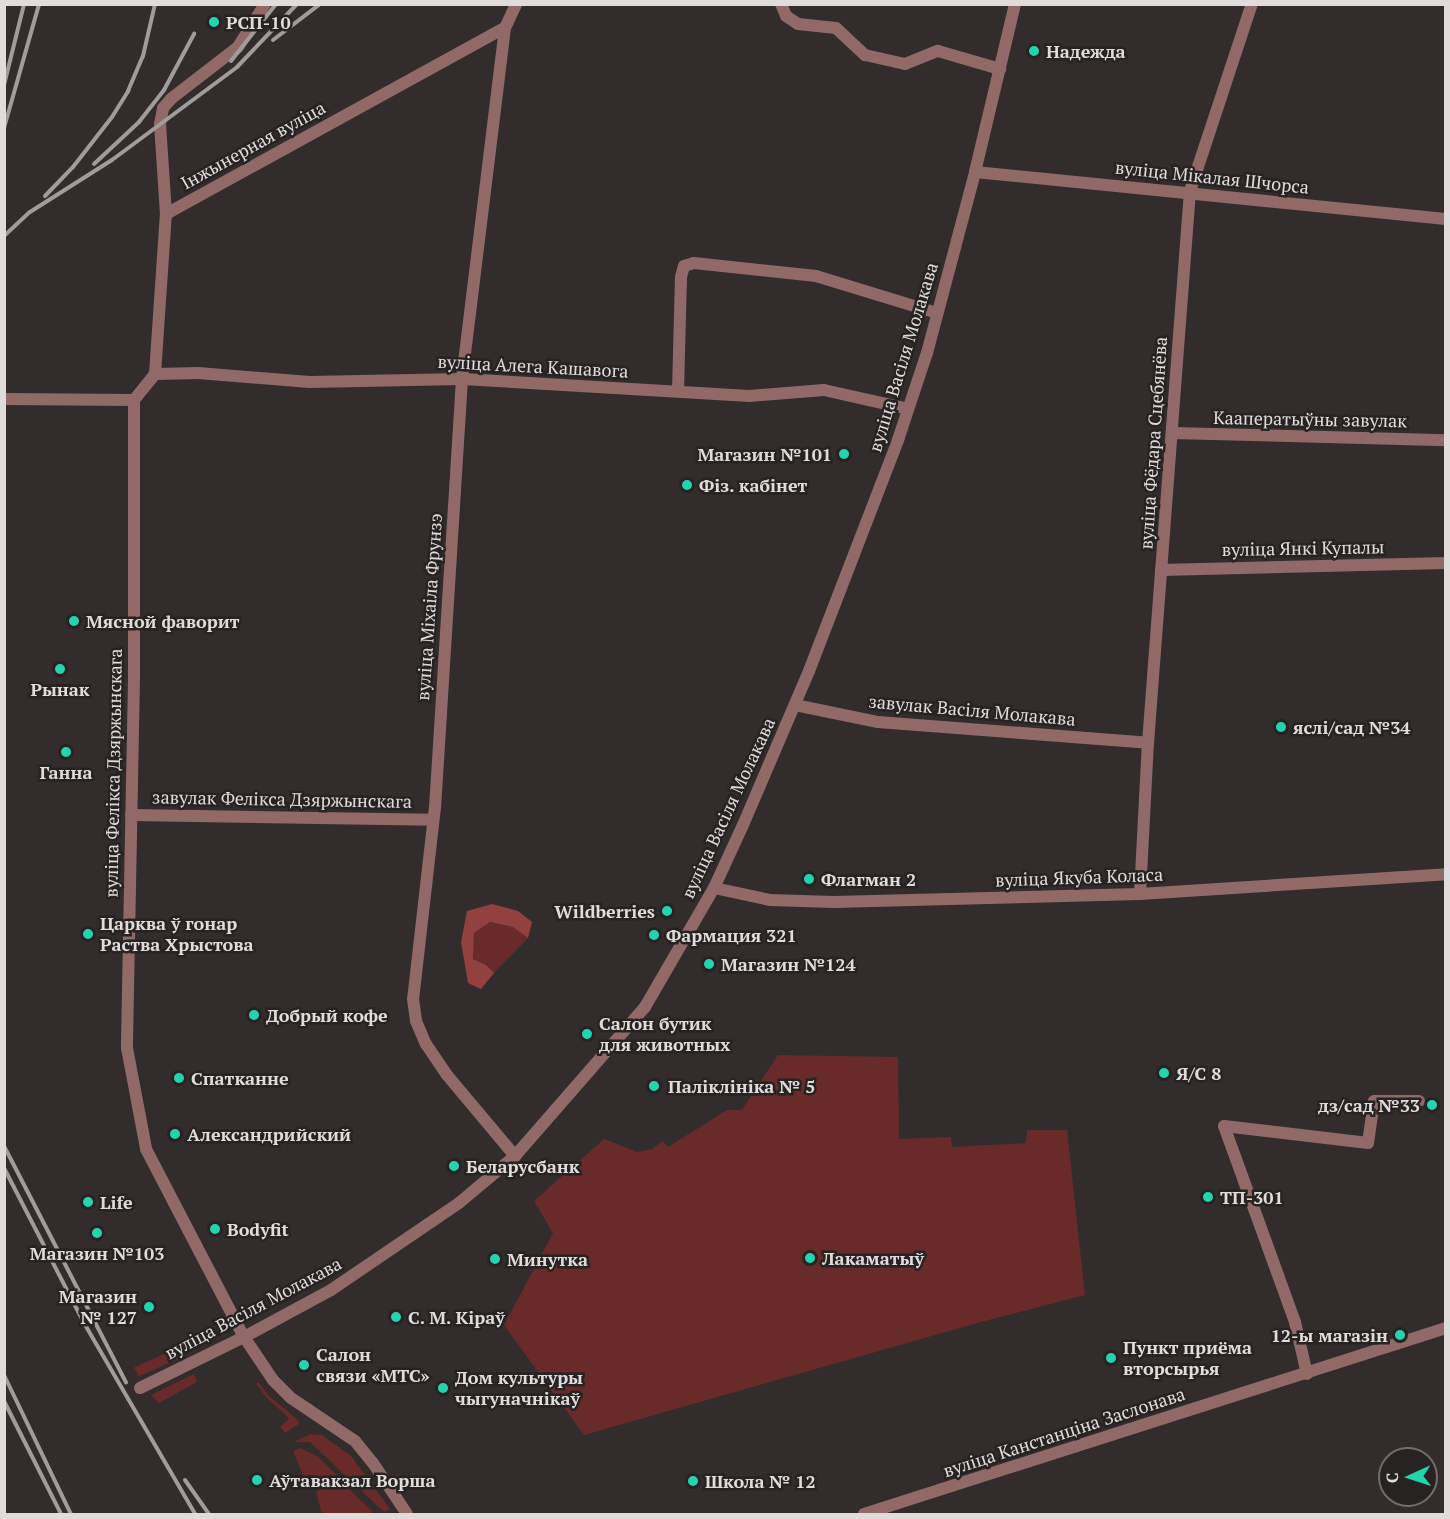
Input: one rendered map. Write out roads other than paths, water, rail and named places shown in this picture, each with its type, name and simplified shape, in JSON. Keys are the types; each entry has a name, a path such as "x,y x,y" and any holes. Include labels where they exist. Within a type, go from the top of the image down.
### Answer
{"street":[{"path":"4,399 134,400 155,374 166,214 160,124 163,108 172,98 238,47 265,4"},
{"path":"505,28 516,4"},
{"path":"781,4 786,16 798,24 836,28 865,55 905,64 938,51 1000,69"},
{"name":"вуліца Васіля Молакава","path":"140,1388 331,1290 408,1240 459,1203 515,1156 645,1007 714,888 795,705 852,563 908,409 937,313 975,172 1015,4"},
{"name":"вуліца Фёдара Сцебянёва","path":"1140,894 1148,743 1190,191 1252,4"},
{"name":"Інжынерная вуліца","path":"166,214 505,28"},
{"name":"вуліца Міхаіла Фрунзэ","path":"505,28 462,379 433,820 413,999 416,1020 426,1044 447,1075 515,1156"},
{"name":"вуліца Мікалая Шчорса","path":"975,172 1190,191 1446,219"},
{"path":"678,391 681,277 684,266 694,263 816,276 937,313"},
{"name":"вуліца Алега Кашавога","path":"155,374 198,373 310,382 462,379 749,396 824,390 908,409"},
{"name":"вуліца Фелікса Дзяржынскага","path":"134,400 134,667 127,1048 141,1133 146,1149 244,1336 280,1389 354,1441 373,1463 407,1515"},
{"name":"Кааператыўны завулак","path":"1173,433 1446,440"},
{"name":"вуліца Янкі Купалы","path":"1161,570 1446,563"},
{"name":"завулак Васіля Молакава","path":"795,705 878,722 1148,743"},
{"name":"завулак Фелікса Дзяржынскага","path":"131,815 433,820"},
{"name":"вуліца Якуба Коласа","path":"714,888 770,900 834,902 1140,894 1446,874"},
{"path":"1307,1374 1295,1322 1224,1126 1368,1143 1374,1101 1419,1101"},
{"name":"вуліца Канстанціна Заслонава","path":"864,1515 1446,1328"}],"railway":[{"path":"4,85 24,4"},
{"path":"4,128 39,4"},
{"path":"45,196 73,167 112,117 128,91 143,56 155,4"},
{"path":"231,61 276,4"},
{"path":"4,236 30,212 112,160 237,67 297,4"},
{"path":"273,40 320,4"},
{"path":"94,164 139,122 164,90 194,34"},
{"path":"4,1146 126,1382"},
{"path":"4,1168 84,1323 195,1514"},
{"path":"4,1375 71,1514"},
{"path":"4,1401 61,1514"},
{"path":"185,1480 209,1514"}],"place":[{"name":"РСП-10","path":"214,22"},
{"name":"Надежда","path":"1034,51"},
{"name":"Магазин №101","path":"844,454"},
{"name":"Фіз. кабінет","path":"687,485"},
{"name":"Мясной фаворит","path":"74,621"},
{"name":"Рынак","path":"60,669"},
{"name":"яслі/сад №34","path":"1281,727"},
{"name":"Ганна","path":"66,752"},
{"name":"Флагман 2","path":"809,879"},
{"name":"Wildberries","path":"667,911"},
{"name":"Царква ў гонар Раства Хрыстова","path":"88,934"},
{"name":"Фармация 321","path":"654,935"},
{"name":"Магазин №124","path":"709,964"},
{"name":"Добрый кофе","path":"254,1015"},
{"name":"Салон бутик для животных","path":"587,1034"},
{"name":"Я/С 8","path":"1164,1073"},
{"name":"Спатканне","path":"179,1078"},
{"name":"Паліклініка № 5","path":"654,1086"},
{"name":"дз/сад №33","path":"1432,1105"},
{"name":"Александрийский","path":"175,1134"},
{"name":"Беларусбанк","path":"454,1166"},
{"name":"ТП-301","path":"1208,1197"},
{"name":"Life","path":"88,1202"},
{"name":"Bodyfit","path":"215,1229"},
{"name":"Магазин №103","path":"97,1233"},
{"name":"Лакаматыў","path":"810,1258"},
{"name":"Минутка","path":"495,1259"},
{"name":"Магазин № 127","path":"149,1307"},
{"name":"С. М. Кіраў","path":"396,1317"},
{"name":"12-ы магазін","path":"1400,1335"},
{"name":"Пункт приёма вторсырья","path":"1111,1358"},
{"name":"Салон связи «МТС»","path":"304,1365"},
{"name":"Дом культуры чыгуначнікаў","path":"443,1388"},
{"name":"Аўтавакзал Ворша","path":"257,1480"},
{"name":"Школа № 12","path":"693,1481"}]}
